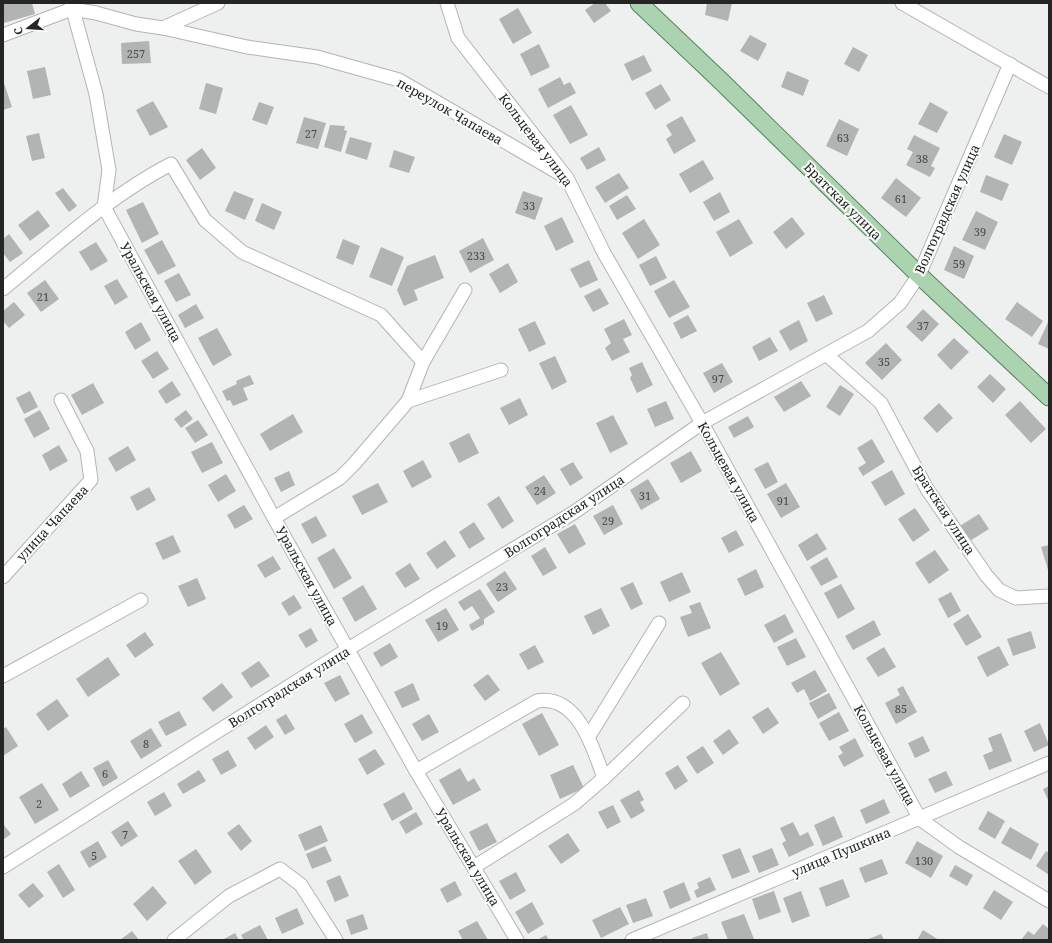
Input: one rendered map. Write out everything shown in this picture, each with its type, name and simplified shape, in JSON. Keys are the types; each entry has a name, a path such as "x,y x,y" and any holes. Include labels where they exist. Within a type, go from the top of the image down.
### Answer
{"main road":[{"name":"Братская улица","path":"639,3 919,275 1049,397"}],"street":[{"path":"163,28 218,3"},
{"name":"Кольцевая улица","path":"447,3 458,38 567,178 604,253 702,423 920,819 958,847 1049,902"},
{"path":"902,3 1049,87"},
{"path":"3,35 71,6 96,94 109,170 104,207"},
{"name":"переулок Чапаева","path":"71,6 136,24 163,28 247,47 317,57 399,80 567,178"},
{"name":"Волгоградская улица","path":"3,867 348,649 573,513 702,423 868,331 900,302 919,275 1010,64"},
{"path":"3,289 104,207 142,179 171,164 205,220 242,252 381,315 423,362"},
{"name":"Уральская улица","path":"104,207 274,518 416,771 517,940"},
{"path":"274,518 340,478 354,464 408,401 423,362 465,290"},
{"name":"Братская улица","path":"827,355 881,403 927,489 986,575 999,590 1016,598 1049,596"},
{"path":"408,401 501,370"},
{"name":"улица Чапаева","path":"3,577 92,480 87,451 62,400"},
{"path":"3,676 141,600"},
{"path":"589,736 659,623"},
{"path":"416,771 537,701 547,699 570,712 580,723 589,736 604,778"},
{"path":"474,867 574,804 604,778 683,703"},
{"name":"улица Пушкина","path":"632,940 1049,763"},
{"path":"174,940 229,896 280,869 301,885 336,940"}],"building":[{"path":"3,3 32,3 35,14 4,23"},
{"path":"595,3 605,3 611,11 594,23 585,10"},
{"path":"707,3 732,3 728,21 705,15"},
{"path":"518,8 532,33 513,44 499,19"},
{"path":"750,35 767,44 758,61 740,51"},
{"path":"149,41 151,63 122,64 121,43"},
{"path":"539,44 550,67 531,76 520,54"},
{"path":"853,47 868,55 859,72 844,64"},
{"path":"644,55 652,71 632,81 624,64"},
{"path":"45,67 51,95 33,99 27,71"},
{"path":"787,71 809,80 803,96 781,87"},
{"path":"560,77 564,85 570,82 576,93 548,108 538,89"},
{"path":"3,80 12,107 3,110"},
{"path":"206,83 223,88 216,114 199,109"},
{"path":"661,84 671,100 655,110 645,93"},
{"path":"153,101 168,127 150,136 136,110"},
{"path":"259,102 274,107 267,125 252,120"},
{"path":"930,102 948,112 937,133 918,124"},
{"path":"571,105 588,135 570,144 553,115"},
{"path":"682,116 696,141 674,154 666,139 672,135 666,125"},
{"path":"304,117 326,123 318,149 296,143"},
{"path":"839,119 859,129 847,156 826,146"},
{"path":"330,125 345,126 344,130 347,131 341,152 324,147"},
{"path":"39,133 45,158 32,161 26,136"},
{"path":"1004,134 1022,142 1012,165 994,157"},
{"path":"914,135 940,148 931,166 935,168 930,177 906,165 913,152 907,149"},
{"path":"350,137 372,143 367,160 345,153"},
{"path":"599,147 606,160 587,170 580,158"},
{"path":"202,148 216,168 200,180 186,160"},
{"path":"394,150 415,157 409,173 389,167"},
{"path":"703,160 714,179 690,193 679,174"},
{"path":"619,173 629,188 605,203 595,187"},
{"path":"986,175 1009,184 1002,201 980,192"},
{"path":"896,178 921,198 906,217 881,198"},
{"path":"63,188 77,206 69,212 55,193"},
{"path":"234,191 254,199 245,220 225,211"},
{"path":"523,191 543,198 535,220 515,213"},
{"path":"720,192 730,212 714,221 703,202"},
{"path":"627,195 636,209 617,220 609,206"},
{"path":"143,202 159,234 142,243 126,210"},
{"path":"262,203 282,212 274,230 255,221"},
{"path":"38,210 50,226 30,241 18,225"},
{"path":"976,211 998,222 985,250 962,240"},
{"path":"562,217 574,242 556,251 544,226"},
{"path":"792,217 805,234 786,249 773,232"},
{"path":"644,219 660,245 638,259 622,233"},
{"path":"739,219 753,243 730,257 716,232"},
{"path":"9,234 23,253 10,262 3,253 3,239"},
{"path":"483,238 494,260 470,273 459,251"},
{"path":"343,239 360,246 353,265 336,258"},
{"path":"162,240 176,266 158,275 144,250"},
{"path":"96,242 108,261 91,271 79,252"},
{"path":"954,246 974,256 964,279 944,270"},
{"path":"381,247 404,257 392,286 369,277"},
{"path":"435,255 444,278 414,290 418,300 404,306 397,290 407,266"},
{"path":"656,256 667,278 650,286 639,265"},
{"path":"589,260 598,280 580,288 570,269"},
{"path":"508,263 518,282 500,293 489,274"},
{"path":"179,273 191,295 176,302 164,281"},
{"path":"117,279 128,297 115,305 104,286"},
{"path":"45,280 59,299 41,312 27,293"},
{"path":"674,280 690,307 669,318 654,291"},
{"path":"600,288 609,304 593,312 584,296"},
{"path":"824,295 833,314 816,322 807,303"},
{"path":"14,302 25,315 9,328 3,321 3,311"},
{"path":"1017,302 1043,321 1032,337 1005,319"},
{"path":"196,304 204,318 185,328 178,315"},
{"path":"923,309 939,324 922,342 906,327"},
{"path":"688,315 697,331 681,339 673,323"},
{"path":"624,319 632,335 623,339 630,352 612,361 605,348 611,343 604,329"},
{"path":"799,320 808,341 790,351 779,331"},
{"path":"1049,320 1049,349 1038,344"},
{"path":"535,321 546,344 529,352 518,329"},
{"path":"141,322 151,340 135,350 125,332"},
{"path":"217,328 232,355 213,366 198,338"},
{"path":"770,337 778,351 759,361 752,347"},
{"path":"954,338 969,352 951,370 937,355"},
{"path":"886,343 902,360 882,380 865,363"},
{"path":"157,351 169,369 153,379 141,361"},
{"path":"555,356 567,382 552,390 539,363"},
{"path":"642,362 653,385 637,393 630,378 632,375 629,368"},
{"path":"722,363 733,382 714,393 703,373"},
{"path":"990,374 1006,389 993,403 977,387"},
{"path":"250,375 254,384 243,388 248,400 233,406 230,400 227,401 222,391 237,384 236,381"},
{"path":"172,381 181,395 166,404 158,391"},
{"path":"801,381 811,396 784,412 774,397"},
{"path":"93,383 104,403 82,415 71,395"},
{"path":"840,385 854,394 840,416 826,407"},
{"path":"30,391 38,407 24,414 16,398"},
{"path":"520,398 528,415 509,425 500,408"},
{"path":"666,401 674,419 655,427 647,409"},
{"path":"1020,401 1046,429 1031,443 1005,415"},
{"path":"939,403 953,418 937,433 923,418"},
{"path":"40,410 50,429 34,438 24,419"},
{"path":"186,410 193,419 181,428 174,419"},
{"path":"293,414 303,432 270,451 260,434"},
{"path":"613,415 628,444 610,453 596,423"},
{"path":"748,416 754,427 734,438 728,427"},
{"path":"198,420 208,435 195,443 185,428"},
{"path":"469,433 479,453 459,463 449,443"},
{"path":"872,439 885,462 863,476 858,468 866,463 857,448"},
{"path":"212,442 223,463 202,473 191,452"},
{"path":"59,445 68,461 50,471 42,455"},
{"path":"128,446 136,460 116,472 108,458"},
{"path":"691,451 702,471 681,483 670,463"},
{"path":"423,460 432,477 412,488 403,471"},
{"path":"573,462 583,478 570,486 560,469"},
{"path":"768,462 778,482 765,489 754,469"},
{"path":"892,470 905,494 885,506 871,482"},
{"path":"289,471 295,485 281,492 274,478"},
{"path":"226,474 236,491 218,502 208,485"},
{"path":"544,475 556,493 537,505 525,487"},
{"path":"648,479 660,499 641,510 630,490"},
{"path":"378,483 388,502 362,515 352,496"},
{"path":"786,483 800,507 781,518 767,494"},
{"path":"149,487 156,500 137,511 130,497"},
{"path":"499,496 514,521 502,529 487,504"},
{"path":"244,505 253,519 235,529 227,515"},
{"path":"613,505 623,524 604,535 593,516"},
{"path":"915,508 930,530 913,542 898,519"},
{"path":"979,514 989,529 968,542 958,527"},
{"path":"316,516 327,536 312,544 301,524"},
{"path":"474,522 485,539 469,549 459,532"},
{"path":"575,524 586,544 569,554 557,534"},
{"path":"736,530 744,545 729,553 721,538"},
{"path":"817,533 827,549 807,561 798,545"},
{"path":"173,535 181,552 163,560 155,543"},
{"path":"445,540 456,556 437,569 426,553"},
{"path":"1049,545 1049,573 1041,547"},
{"path":"545,547 557,568 543,576 531,556"},
{"path":"334,548 352,578 334,589 317,558"},
{"path":"935,550 949,570 929,584 915,563"},
{"path":"273,556 281,569 265,578 257,565"},
{"path":"827,557 838,577 821,586 810,567"},
{"path":"410,563 420,579 405,588 395,573"},
{"path":"756,569 764,587 745,596 737,579"},
{"path":"505,571 517,589 498,602 486,584"},
{"path":"682,572 691,592 669,602 660,582"},
{"path":"197,578 206,599 188,607 178,586"},
{"path":"633,582 643,604 631,610 620,588"},
{"path":"841,584 855,609 838,619 824,593"},
{"path":"363,585 377,609 355,622 342,598"},
{"path":"480,589 495,612 484,619 484,624 472,631 469,625 480,618 472,606 464,611 458,602"},
{"path":"951,592 961,611 948,618 938,599"},
{"path":"294,595 302,608 289,616 281,603"},
{"path":"700,602 711,628 688,637 680,617 692,613 689,606"},
{"path":"446,608 459,630 438,642 425,620"},
{"path":"601,608 610,626 593,635 584,616"},
{"path":"785,614 794,632 774,643 764,625"},
{"path":"968,614 982,637 966,646 953,624"},
{"path":"874,620 881,635 853,650 845,636"},
{"path":"311,628 318,641 306,648 298,635"},
{"path":"1031,631 1036,648 1013,656 1007,639"},
{"path":"145,632 154,645 135,658 126,645"},
{"path":"796,638 806,657 787,666 777,647"},
{"path":"390,643 398,657 381,667 373,653"},
{"path":"535,645 544,662 528,670 519,654"},
{"path":"999,646 1009,665 987,677 977,657"},
{"path":"884,647 896,667 878,677 866,658"},
{"path":"721,652 740,684 720,696 701,663"},
{"path":"108,657 120,675 88,697 76,679"},
{"path":"259,661 270,676 251,688 241,673"},
{"path":"815,670 827,691 810,701 804,689 797,693 791,683"},
{"path":"488,674 500,690 485,701 473,685"},
{"path":"340,675 350,694 335,702 324,683"},
{"path":"222,683 233,697 213,712 202,698"},
{"path":"413,683 420,700 402,708 394,692"},
{"path":"903,686 917,712 896,724 885,703 900,695 897,689"},
{"path":"829,693 837,708 818,719 809,703"},
{"path":"57,699 69,716 48,731 36,714"},
{"path":"768,707 779,723 763,734 752,717"},
{"path":"179,711 187,725 166,736 158,722"},
{"path":"839,712 849,731 829,741 819,723"},
{"path":"542,713 559,745 539,756 522,724"},
{"path":"286,714 295,729 285,735 276,720"},
{"path":"362,714 373,733 355,743 344,724"},
{"path":"429,714 439,732 422,741 412,724"},
{"path":"1040,723 1049,745 1034,752 1024,731"},
{"path":"266,725 274,737 255,750 247,738"},
{"path":"6,727 18,746 3,756 3,729"},
{"path":"151,728 162,746 141,759 130,741"},
{"path":"729,729 739,743 723,755 713,741"},
{"path":"1001,733 1012,761 989,770 983,755 993,751 988,738"},
{"path":"923,736 930,751 915,758 908,743"},
{"path":"855,738 864,756 844,767 838,756 843,753 839,747"},
{"path":"703,746 714,763 697,774 686,757"},
{"path":"375,749 385,764 367,775 358,759"},
{"path":"228,750 237,766 221,775 212,759"},
{"path":"108,760 118,778 103,787 93,768"},
{"path":"573,765 584,788 560,799 550,775"},
{"path":"678,765 688,781 675,790 665,773"},
{"path":"460,768 468,782 474,778 481,790 453,805 439,780"},
{"path":"199,770 206,781 183,794 177,784"},
{"path":"81,771 90,786 70,798 62,784"},
{"path":"946,771 953,785 935,793 928,779"},
{"path":"42,783 59,810 35,824 19,797"},
{"path":"1049,786 1049,802 1043,789"},
{"path":"639,790 644,800 640,802 645,811 631,819 620,800"},
{"path":"164,792 172,806 155,816 147,802"},
{"path":"404,792 413,809 392,821 383,804"},
{"path":"884,799 890,813 866,824 860,810"},
{"path":"613,805 621,822 607,829 598,812"},
{"path":"988,811 1005,821 995,839 978,829"},
{"path":"416,812 423,824 406,834 399,822"},
{"path":"834,816 843,837 823,846 814,825"},
{"path":"128,821 138,836 121,847 111,832"},
{"path":"793,822 800,836 808,832 814,845 789,857 782,843 786,841 780,828"},
{"path":"487,823 497,842 479,851 469,832"},
{"path":"3,824 11,834 3,840"},
{"path":"239,824 252,841 241,851 227,833"},
{"path":"321,825 328,841 305,851 298,835"},
{"path":"1010,827 1039,844 1031,860 1001,843"},
{"path":"568,833 580,851 561,864 548,846"},
{"path":"98,841 107,857 89,868 80,852"},
{"path":"917,841 943,856 931,878 905,863"},
{"path":"325,846 332,861 312,869 306,854"},
{"path":"740,848 750,872 732,879 722,855"},
{"path":"772,848 779,865 759,873 752,856"},
{"path":"196,849 212,872 195,885 178,861"},
{"path":"1046,851 1049,853 1049,875 1036,866"},
{"path":"882,859 888,874 865,883 859,868"},
{"path":"59,864 75,890 63,898 47,872"},
{"path":"955,865 973,875 967,886 949,876"},
{"path":"516,872 526,891 510,900 499,881"},
{"path":"340,875 349,896 335,902 326,881"},
{"path":"710,877 716,890 697,898 694,891 699,888 697,883"},
{"path":"843,879 850,897 826,907 819,888"},
{"path":"455,881 462,895 447,903 440,889"},
{"path":"684,882 691,900 670,909 663,891"},
{"path":"33,883 44,896 29,908 18,895"},
{"path":"153,886 167,903 147,921 133,904"},
{"path":"994,890 1013,902 1001,920 983,908"},
{"path":"774,891 781,912 759,920 752,899"},
{"path":"801,891 810,916 792,923 783,898"},
{"path":"646,898 653,916 633,923 626,905"},
{"path":"532,902 544,924 528,934 515,912"},
{"path":"620,907 629,924 601,938 592,920"},
{"path":"297,908 304,924 282,934 275,918"},
{"path":"363,914 368,929 351,935 346,920"},
{"path":"744,914 754,939 728,940 721,922"},
{"path":"477,921 488,940 463,940 458,931"},
{"path":"1043,924 1049,929 1049,940 1021,940 1028,931 1034,935"},
{"path":"260,925 268,940 244,940 241,935"},
{"path":"923,930 939,940 917,940"},
{"path":"132,931 139,940 120,940"},
{"path":"235,933 239,940 222,940"},
{"path":"707,933 709,940 693,940 692,938"},
{"path":"881,934 884,940 866,940"},
{"path":"546,935 549,940 537,940"}]}
